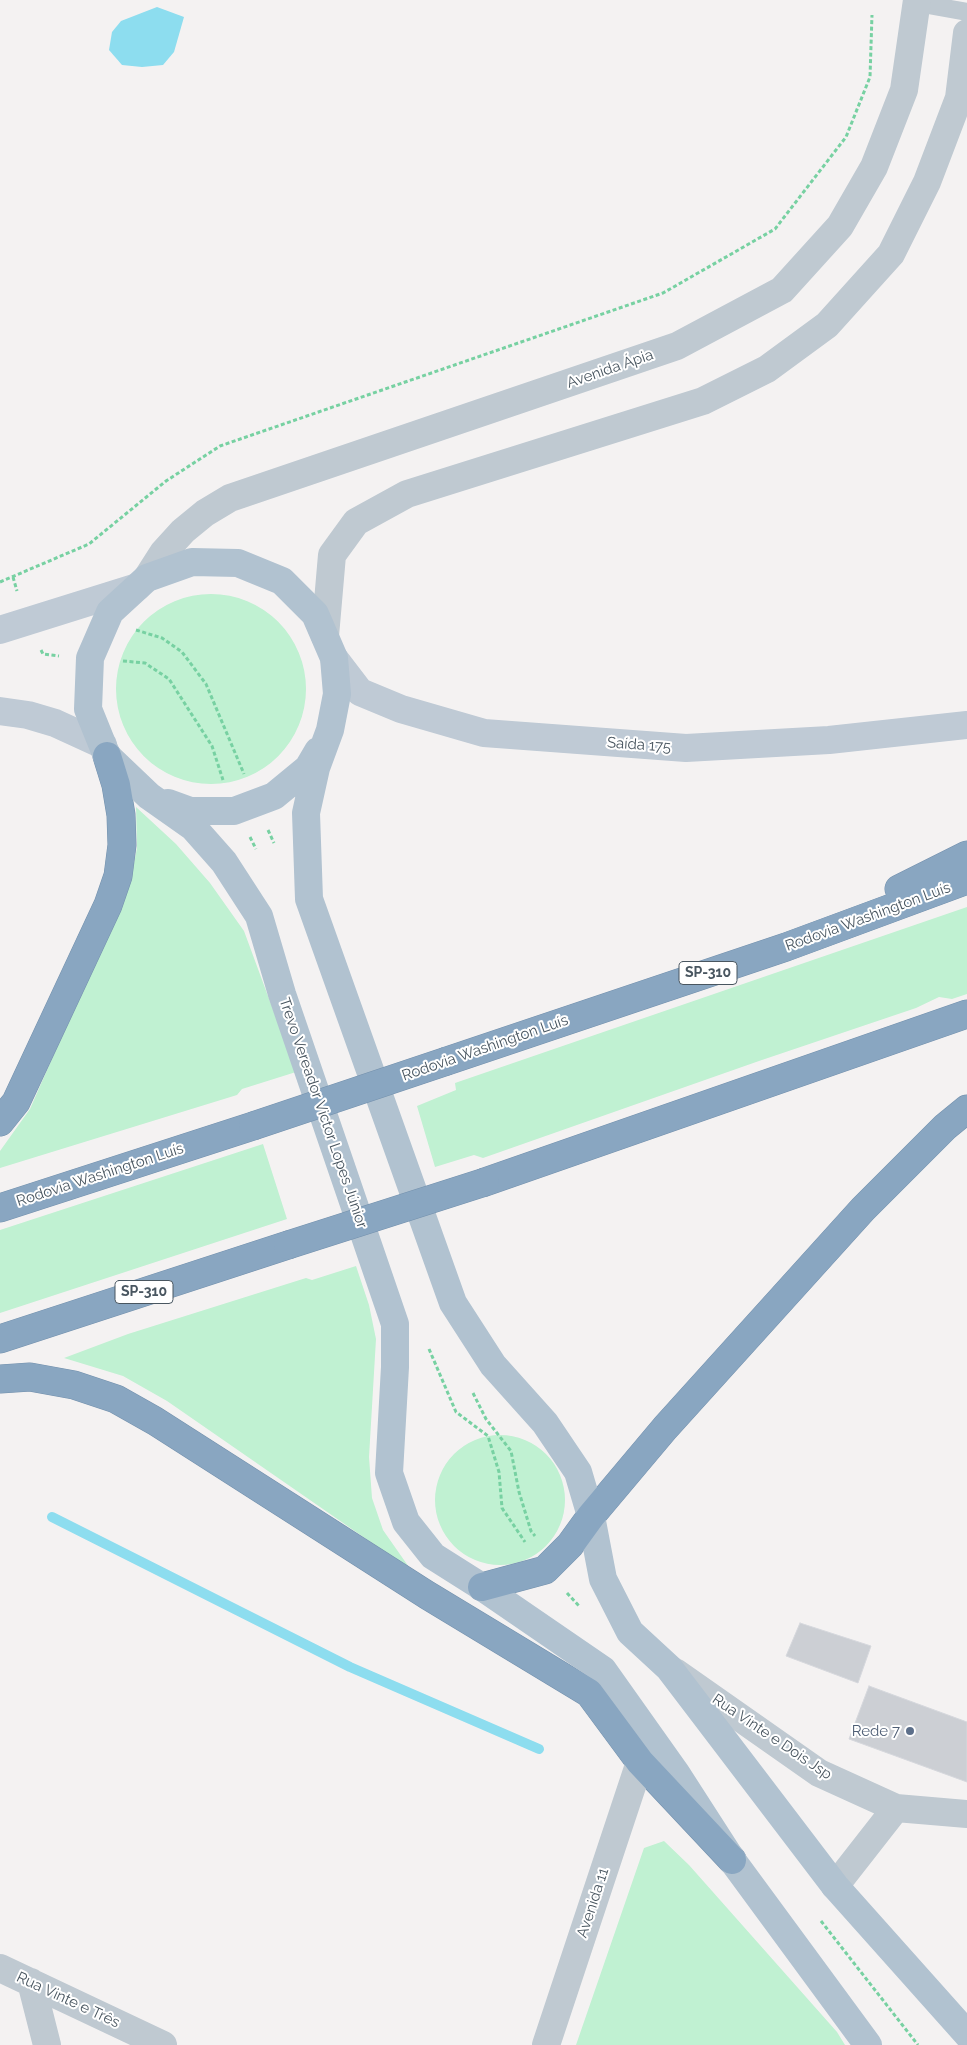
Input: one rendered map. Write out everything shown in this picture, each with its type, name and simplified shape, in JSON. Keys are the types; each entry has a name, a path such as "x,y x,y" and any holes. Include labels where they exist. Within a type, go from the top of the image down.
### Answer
{"highway":[{"path":"0,1122 16,1102 108,905 118,876 122,846 121,815 116,785 105,750"},
{"path":"786,947 967,855"},
{"name":"Rodovia Washington Luís","path":"0,1208 253,1126 786,947 967,880"},
{"name":"SP-310","path":"0,1340 485,1182 967,1014"},
{"path":"482,1587 546,1570 570,1545 591,1516 665,1428 863,1209 945,1127 967,1109"},
{"path":"0,1379 30,1376 74,1384 116,1399 155,1420 427,1595 589,1693 640,1762 732,1860"}],"main road":[{"name":"Trevo Vereador Victor Lopes Júnior","path":"482,1587 432,1556 406,1522 389,1473 395,1367 395,1324 282,994 259,916 224,862 193,827 149,796 105,750 88,709 90,658 110,612 142,583 192,562 238,563 282,581 315,614 330,647 338,694 330,730 316,768 306,814 309,899 453,1303 492,1365 545,1423 578,1472 591,1516 603,1579 630,1632 669,1668 836,1886 967,2034"},
{"path":"0,630 142,583"},
{"name":"Saída 175","path":"330,647 360,692 401,709 484,733 686,748 830,740 967,725"},
{"path":"0,711 28,714 55,723 105,750"},
{"name":"Trevo Vereador Victor Lopes Júnior","path":"149,796 190,811 234,811 257,803 274,796 308,768 330,730"},
{"path":"482,1587 603,1670 676,1773 732,1860 868,2045"}],"street":[{"name":"Avenida Ápia","path":"142,583 163,553 183,531 205,513 230,498 678,346 782,290 840,226 874,167 904,90 917,1"},
{"path":"330,647 332,555 356,522 407,494 703,400 767,368 827,326 891,254 927,182 958,98 967,33"},
{"name":"Rua Vinte e Dois Jsp","path":"669,1668 819,1773 896,1808 967,1814"},
{"name":"Avenida 11","path":"546,2045 640,1762"},
{"path":"836,1886 896,1808"},
{"name":"Rua Vinte e Três","path":"0,1968 163,2045"},
{"path":"31,1982 47,2045"}],"lane":[{"path":"917,1 967,12"}],"path":[{"path":"0,582 89,544 166,481 220,446 663,293 775,230 846,137 870,77 872,15"}],"green space":[{"path":"211,594 229,596 247,602 264,610 278,622 290,636 298,653 304,671 306,689 304,707 298,725 290,742 278,756 264,768 247,776 229,782 211,784 193,782 175,776 158,768 144,756 132,742 124,725 118,707 116,689 118,671 124,653 132,636 144,622 158,610 175,602 193,596"},
{"path":"136,807 176,844 210,883 244,931 296,1072 242,1089 237,1095 0,1168 0,1151 30,1109 131,878 137,848"},
{"path":"967,907 967,994 952,999 939,997 916,1008 483,1158 474,1155 435,1167 417,1106 456,1090 455,1083"},
{"path":"263,1144 287,1219 0,1313 0,1230"},
{"path":"356,1266 369,1305 376,1339 369,1457 372,1498 383,1530 411,1570 167,1401 123,1376 64,1358 128,1334 306,1278 312,1280"},
{"path":"500,1435 513,1436 525,1440 546,1454 560,1475 564,1487 564,1513 560,1525 546,1546 525,1560 513,1564 500,1565 487,1564 475,1560 454,1546 440,1525 436,1513 435,1500 436,1487 440,1475 454,1454 475,1440 487,1436"},
{"path":"664,1841 689,1865 837,2032 845,2045 576,2045 644,1848"}],"water":[{"path":"157,7 184,17 174,52 163,65 142,67 122,65 109,50 112,32 121,21"}],"building":[{"name":"Rede 7","path":"800,1623 871,1646 858,1683 786,1656"},
{"name":"Rede 7","path":"869,1686 967,1722 967,1782 849,1739"}],"waterway":[{"path":"52,1517 350,1667 539,1749"}],"place":[{"name":"Rede 7","path":"910,1731"}]}
